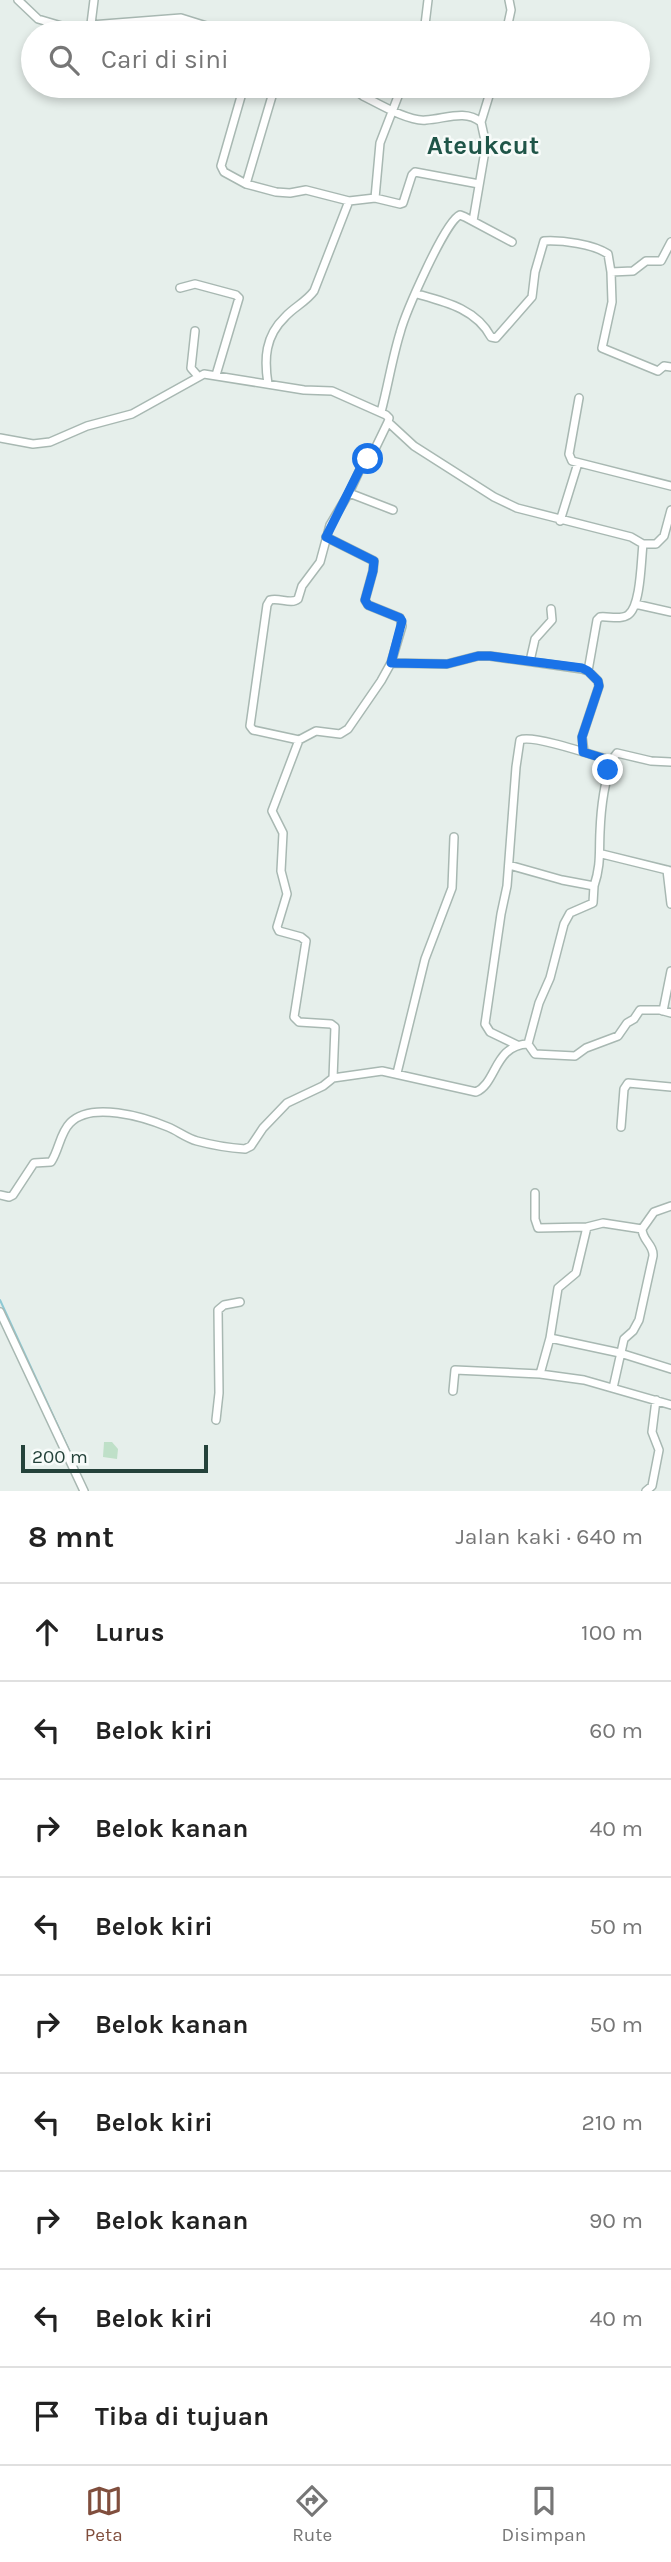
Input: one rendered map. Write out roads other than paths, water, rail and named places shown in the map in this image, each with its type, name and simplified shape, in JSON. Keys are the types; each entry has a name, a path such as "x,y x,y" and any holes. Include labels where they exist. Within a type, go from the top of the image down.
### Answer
{"street":[{"path":"18,0 32,16 42,21"},
{"path":"91,21 94,0"},
{"path":"425,21 428,0"},
{"path":"509,0 511,10 509,21"},
{"path":"136,21 181,18 191,21"},
{"path":"241,98 221,166 224,172 246,184 276,192 306,190 349,201 375,198 403,203 415,172 479,184"},
{"path":"246,184 271,98"},
{"path":"367,98 392,110 424,120 466,115 481,122"},
{"path":"375,198 380,143 397,98"},
{"path":"473,221 486,145 481,122 488,98"},
{"path":"268,384 265,361 268,343 284,318 314,291 349,201"},
{"path":"382,412 400,331 437,245 454,217 460,215 512,242"},
{"path":"417,294 450,303 465,311 482,323 494,338 532,296 535,272 544,241 564,242 601,250 608,254 612,302 602,348 658,371 664,366 671,367"},
{"path":"611,272 633,271 646,261 661,261 671,242"},
{"path":"180,288 199,284 239,298 216,375"},
{"path":"195,331 191,368 197,375"},
{"path":"0,438 33,444 50,442 87,426 132,414 197,375 216,375 332,391 382,412 389,418 374,451 363,463 330,525 320,562 302,586 298,599 270,600 265,616 251,728 299,740"},
{"path":"579,398 569,454 572,461 671,486"},
{"path":"388,422 414,446 494,497 517,508 631,537 643,544 656,544 662,539 671,510"},
{"path":"560,521 578,463"},
{"path":"349,493 393,510"},
{"path":"326,537 374,561 365,600 368,605 402,621 391,663 345,732 332,734 316,731 299,740 272,811 283,833 281,871 287,894 277,927 279,931 306,941 294,1017 299,1022 331,1024 335,1027 333,1078"},
{"path":"588,671 597,620 600,617 624,617 633,610 638,595 643,544"},
{"path":"635,604 671,612"},
{"path":"530,661 535,639 552,620 551,609"},
{"path":"391,663 447,664 478,656 490,656 588,671 598,681 599,686 582,737 583,752"},
{"path":"528,1044 517,1045 489,1032 485,1024 509,865 520,740 527,738 612,761"},
{"path":"528,1044 569,913 593,903 602,854 600,834 604,790 612,761 617,752 650,761 671,762"},
{"path":"397,1073 425,959 452,888 454,837"},
{"path":"602,854 669,871 671,902"},
{"path":"509,865 594,886"},
{"path":"528,1044 535,1054 575,1056 586,1048 618,1036 640,1010 667,1012 671,971"},
{"path":"0,1195 13,1195 34,1163 51,1161 69,1124 87,1113 103,1112 140,1118 170,1127 200,1142 245,1149 251,1146 286,1103 323,1086 333,1078 373,1072 397,1073 476,1092 483,1087 500,1059 517,1045"},
{"path":"621,1126 624,1089 628,1083 671,1087"},
{"path":"535,1193 535,1219 538,1228 587,1227 604,1223 642,1229"},
{"path":"613,1388 624,1339 637,1325 653,1256 653,1249 642,1235 642,1229 654,1212 671,1206"},
{"path":"540,1374 550,1338 558,1288 576,1273 587,1227"},
{"path":"216,1420 219,1393 218,1310 224,1305 240,1302"},
{"path":"0,1312 84,1491"},
{"path":"550,1338 620,1353 671,1369"},
{"path":"453,1391 455,1370 563,1375 671,1405"},
{"path":"646,1491 652,1486 659,1450 652,1432 656,1400"}],"waterway":[{"path":"0,1300 80,1474"}],"district":[{"name":"Ateukcut","path":"483,145"}]}
